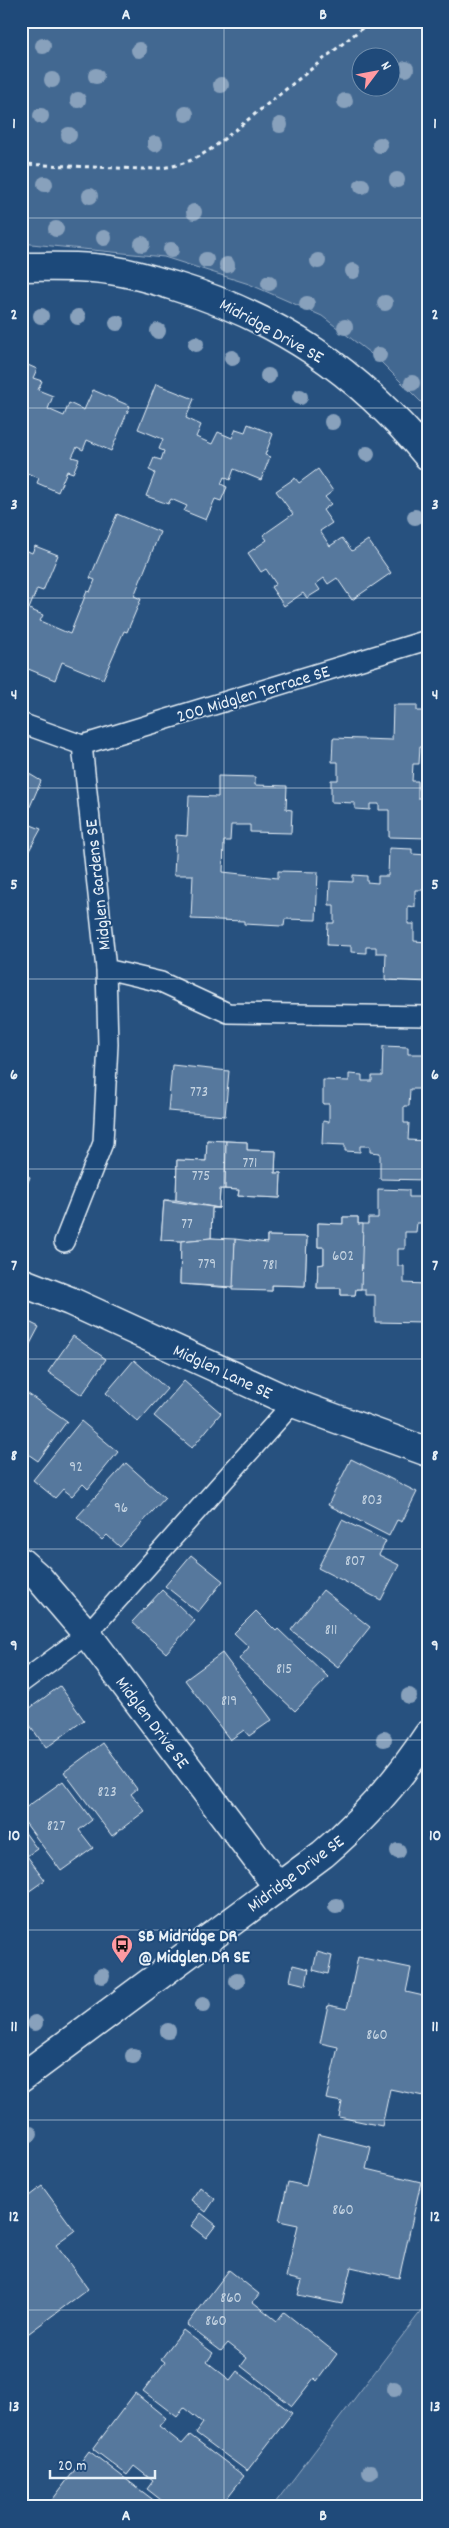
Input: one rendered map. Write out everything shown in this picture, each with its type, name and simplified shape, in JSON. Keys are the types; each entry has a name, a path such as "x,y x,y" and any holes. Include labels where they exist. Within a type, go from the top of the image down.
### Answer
{"street":[{"name":"Midridge Drive SE","path":"21,267 94,268 146,277 215,298 266,322 313,349 336,366 360,384 399,422 428,456"},
{"name":"Midglen Lane SE","path":"21,1282 79,1305 293,1403 428,1452"},
{"name":"Midglen Drive SE","path":"21,1562 39,1578 87,1634 278,1887"},
{"name":"Midridge Drive SE","path":"21,2078 278,1887 353,1828 403,1773 428,1735"}],"lane":[{"name":"200 Midglen Terrace SE","path":"82,745 424,641"},
{"path":"21,723 82,745"},
{"name":"Midglen Gardens SE","path":"82,745 106,969 161,982 228,1013 428,1016"},
{"path":"64,1242 103,1143 108,1044 106,969"},
{"path":"21,1683 87,1634 293,1403"}],"path":[{"path":"21,164 161,169 188,163 214,146 371,21"}],"shaded area":[{"path":"31,21 428,21 428,409 379,360 322,316 249,284 164,257 21,243 21,23"},
{"path":"428,2302 428,2507 272,2507"}],"building":[{"path":"21,362 37,369 33,378 42,381 38,390 53,396 48,409 64,416 69,403 84,410 93,390 130,406 111,451 87,440 83,450 77,447 72,457 79,459 73,473 67,471 58,492 37,483 39,478 22,471 21,473"},
{"path":"156,384 194,399 186,418 201,425 196,437 212,444 218,432 232,438 236,429 245,432 248,424 273,434 265,455 270,457 261,480 234,469 230,480 224,477 221,484 227,487 221,501 215,499 206,520 184,511 187,506 171,499 168,504 146,496 155,473 149,470 154,458 161,460 164,451 159,449 163,439 138,429"},
{"path":"318,469 333,491 325,497 331,504 323,510 332,523 320,531 330,546 342,538 352,551 368,540 391,573 352,600 337,578 328,584 324,578 316,584 320,590 307,598 303,593 284,606 271,587 276,584 266,569 261,572 248,553 267,540 263,535 293,514 276,491 295,478 299,483"},
{"path":"117,514 160,532 134,596 141,599 127,632 124,631 103,679 62,662 55,680 21,666 24,654 21,653 21,548 32,553 35,546 58,555 43,591 37,589 29,609 43,615 40,621 70,634 87,591 90,592 95,580 90,578"},
{"path":"393,705 417,705 417,711 428,711 428,747 420,747 419,764 413,764 412,781 418,781 418,798 428,798 428,838 389,837 389,810 379,810 379,804 370,804 370,810 355,809 355,803 331,802 331,780 338,780 338,762 332,762 333,738 392,740"},
{"path":"21,769 41,781 29,809 26,808 21,819"},
{"path":"218,776 255,777 255,785 287,786 286,809 292,810 291,833 250,832 250,825 231,825 230,841 224,841 223,872 278,878 278,871 318,872 316,920 285,919 284,926 281,926 244,924 244,921 191,919 193,875 174,875 176,835 187,836 189,796 218,797"},
{"path":"21,821 41,829 26,856 21,854"},
{"path":"389,848 412,849 412,854 428,855 426,890 415,890 415,907 408,906 408,924 414,924 414,941 428,942 428,982 385,980 386,953 376,953 376,947 366,947 366,953 351,952 351,946 327,945 328,923 334,923 334,905 329,905 330,881 353,882 353,875 367,876 367,882 378,883 378,876 388,876"},
{"path":"383,1046 408,1047 408,1054 428,1054 428,1080 421,1080 421,1089 410,1089 409,1106 404,1106 404,1123 409,1123 408,1140 428,1141 428,1180 380,1179 380,1153 370,1152 370,1146 360,1146 360,1152 345,1151 345,1145 322,1144 323,1121 329,1122 329,1104 323,1104 323,1080 349,1081 349,1074 362,1075 362,1081 372,1081 372,1076 382,1076"},
{"path":"172,1065 229,1071 225,1116 168,1111"},
{"path":"207,1140 247,1142 247,1150 276,1151 275,1173 281,1173 280,1198 238,1196 239,1190 220,1189 219,1208 212,1208 211,1238 267,1243 267,1236 307,1237 305,1286 272,1285 272,1291 180,1284 181,1241 161,1240 164,1200 176,1200 177,1160 206,1161"},
{"path":"207,1140 226,1141 225,1189 220,1189 219,1208 176,1200 177,1160 206,1161"},
{"path":"226,1141 247,1142 247,1150 276,1151 275,1173 281,1173 280,1198 238,1196 239,1190 225,1189"},
{"path":"21,1173 30,1177 21,1199"},
{"path":"378,1189 409,1190 409,1197 425,1197 425,1223 417,1223 416,1232 405,1232 405,1249 398,1249 398,1266 404,1266 404,1283 425,1284 424,1323 375,1322 375,1295 365,1295 365,1289 356,1289 355,1295 341,1295 341,1288 317,1288 318,1265 324,1264 324,1247 318,1247 318,1223 343,1224 343,1217 358,1217 358,1224 368,1224 368,1218 378,1218"},
{"path":"164,1200 219,1208 212,1208 211,1238 181,1241 161,1240"},
{"path":"343,1217 358,1217 358,1224 363,1224 361,1289 356,1289 355,1295 341,1295 341,1288 317,1288 318,1265 324,1264 324,1247 318,1247 318,1223 343,1224"},
{"path":"267,1236 307,1237 305,1286 272,1285 272,1291 232,1290 235,1239 267,1243"},
{"path":"211,1238 235,1239 233,1287 180,1284 181,1241"},
{"path":"21,1318 39,1327 21,1361"},
{"path":"73,1336 106,1359 82,1395 48,1372"},
{"path":"134,1360 167,1389 138,1422 106,1393"},
{"path":"184,1381 221,1413 192,1448 154,1416"},
{"path":"21,1389 67,1421 38,1461 25,1452 21,1457"},
{"path":"81,1421 118,1452 88,1489 83,1484 72,1496 63,1489 55,1498 33,1480"},
{"path":"351,1459 417,1492 402,1522 397,1520 389,1536 328,1505"},
{"path":"126,1463 165,1498 120,1547 107,1535 102,1540 77,1517"},
{"path":"342,1520 386,1541 379,1555 399,1565 381,1600 318,1568"},
{"path":"191,1555 223,1581 198,1612 165,1586"},
{"path":"162,1590 195,1621 166,1653 132,1622"},
{"path":"323,1590 370,1627 338,1667 291,1630"},
{"path":"256,1611 276,1631 278,1629 328,1677 295,1711 239,1659 249,1647 234,1633"},
{"path":"222,1653 272,1720 249,1736 244,1730 230,1740 185,1680"},
{"path":"60,1686 84,1720 46,1748 22,1714"},
{"path":"103,1743 137,1789 131,1794 145,1811 112,1836 64,1772"},
{"path":"63,1781 92,1820 79,1830 93,1848 61,1871 21,1817 21,1811"},
{"path":"21,1827 37,1849 27,1856 45,1880 21,1897"},
{"path":"317,1952 332,1956 328,1974 313,1970"},
{"path":"358,1957 411,1968 406,1992 428,1997 428,2097 390,2089 382,2126 339,2117 342,2102 326,2099 338,2047 320,2043 328,2005 347,2009"},
{"path":"293,1965 309,1969 306,1985 290,1981"},
{"path":"318,2134 371,2147 366,2169 421,2182 399,2278 351,2267 342,2304 298,2295 302,2281 286,2277 298,2225 279,2221 288,2182 306,2186"},
{"path":"42,2186 75,2231 56,2245 88,2289 21,2339 21,2202"},
{"path":"200,2187 215,2199 206,2212 191,2200"},
{"path":"201,2213 216,2225 206,2238 191,2226"},
{"path":"229,2270 259,2294 253,2302 277,2321 284,2312 337,2354 317,2381 314,2378 292,2406 241,2366 247,2358 228,2343 221,2351 187,2325"},
{"path":"183,2330 213,2353 207,2362 230,2380 237,2371 292,2413 247,2471 196,2433 203,2423 184,2408 177,2417 143,2391 165,2362 161,2359"},
{"path":"135,2393 166,2418 159,2426 182,2444 190,2435 244,2476 223,2503 220,2501 215,2507 170,2507 147,2489 153,2481 134,2466 127,2475 93,2449"},
{"path":"89,2451 156,2502 160,2507 47,2507"}],"place":[{"name":"SB Midridge DR @ Midglen DR SE","path":"122,1964"}]}
